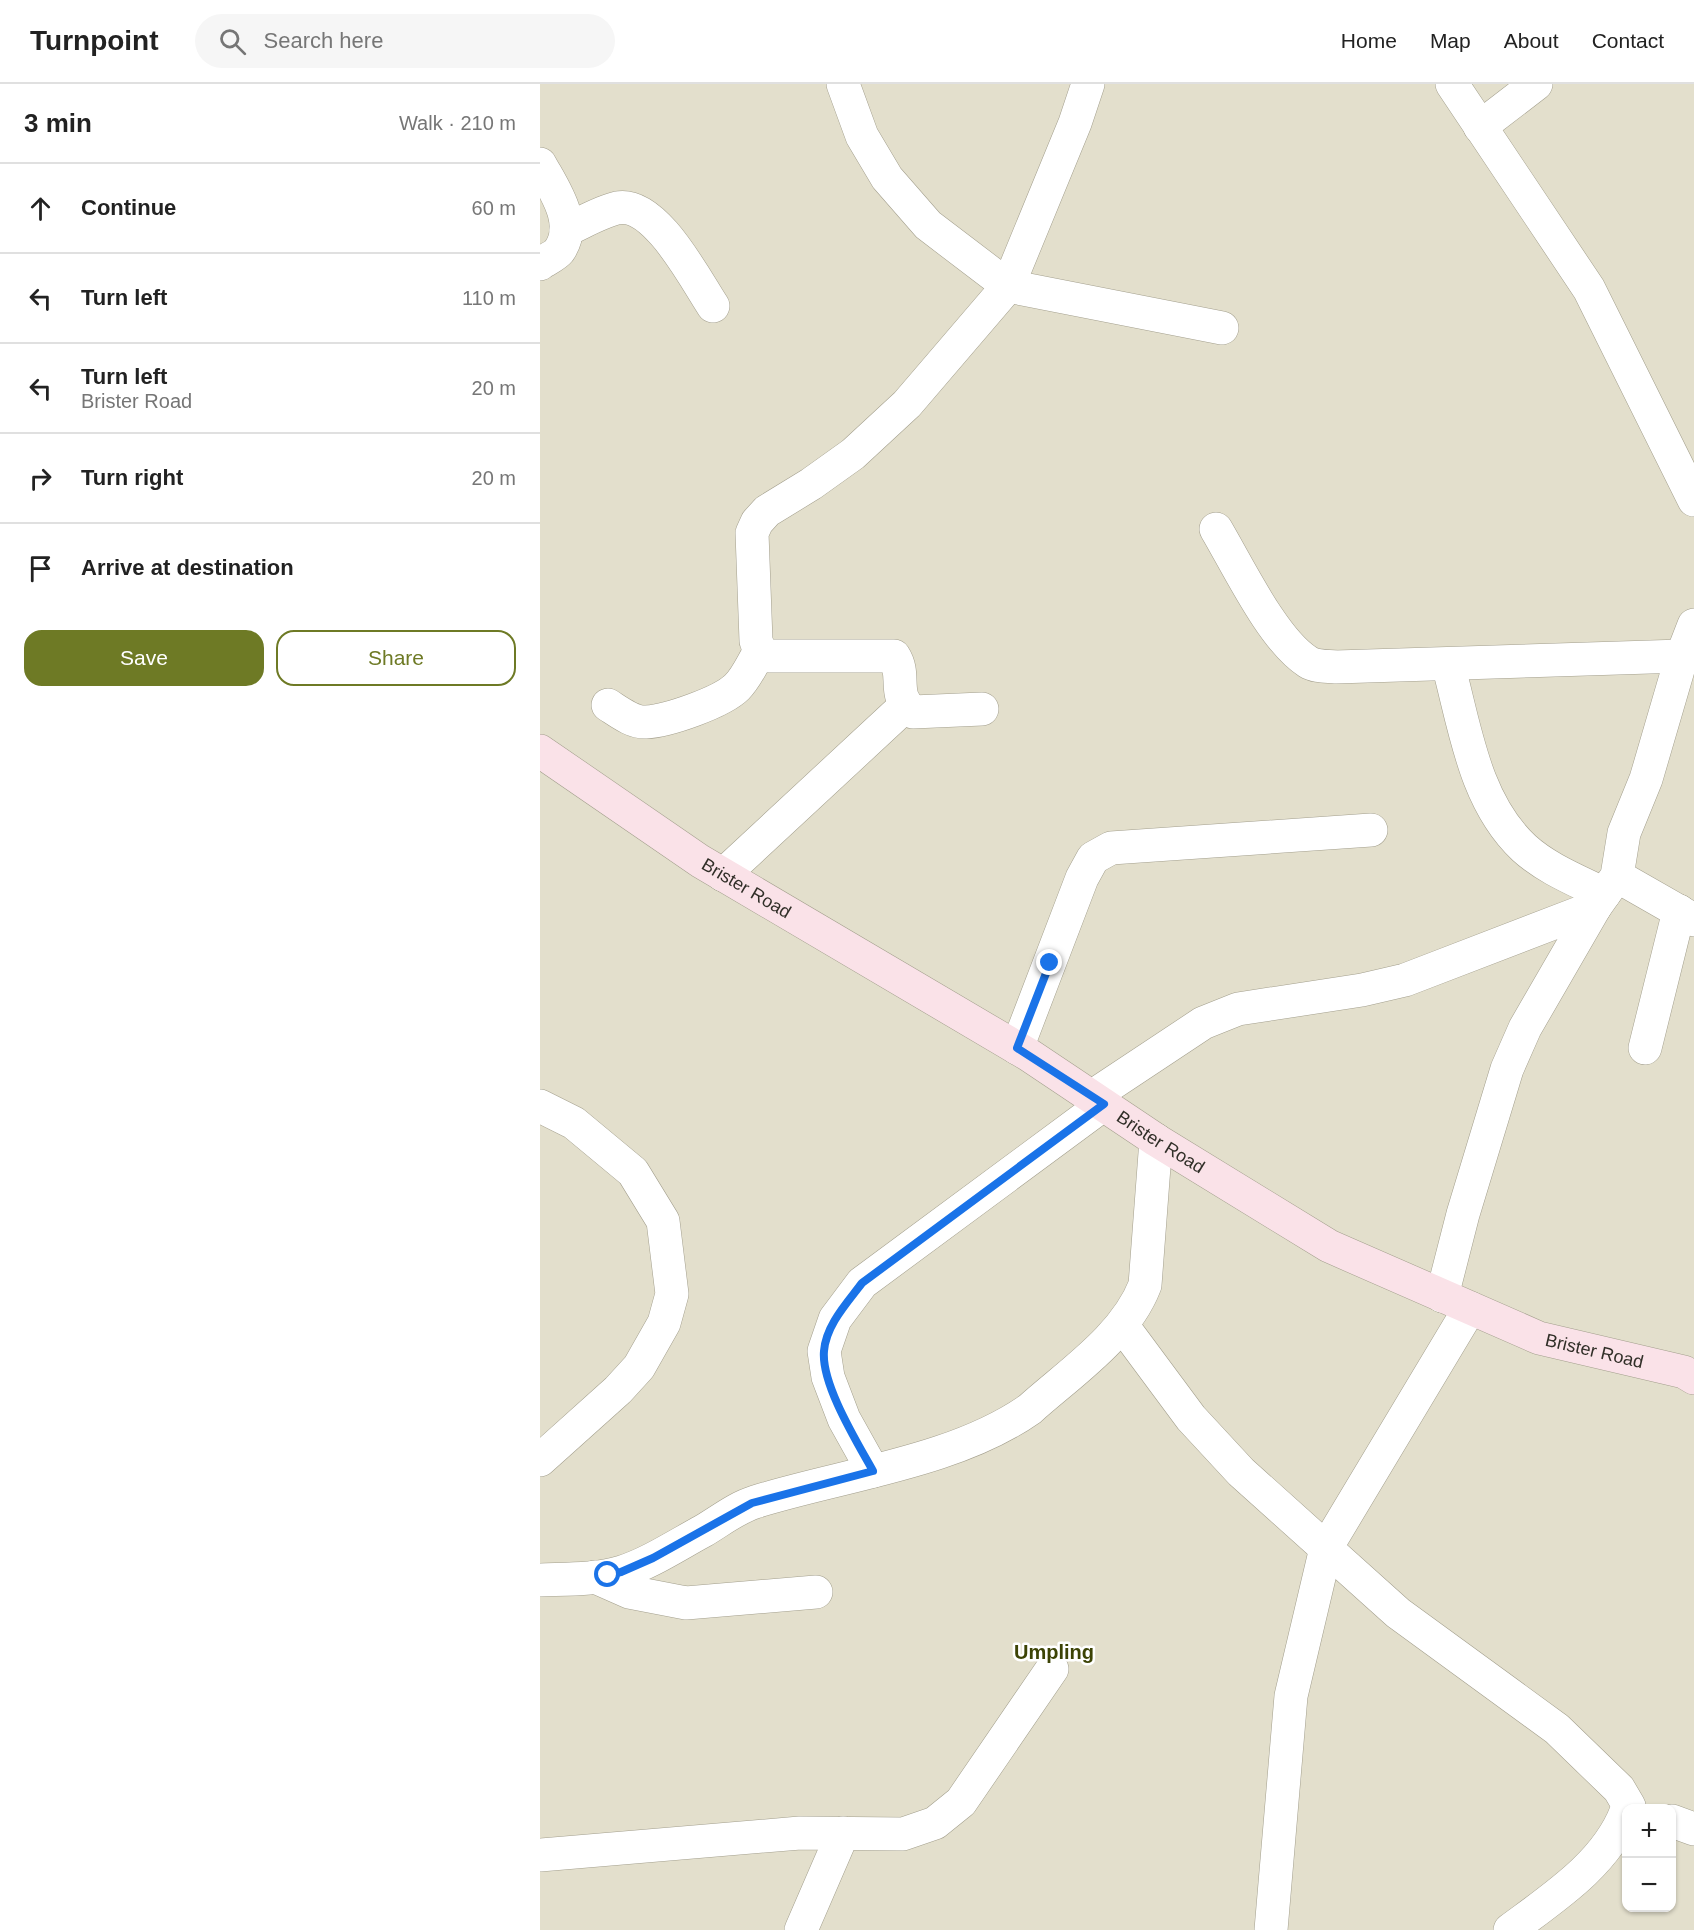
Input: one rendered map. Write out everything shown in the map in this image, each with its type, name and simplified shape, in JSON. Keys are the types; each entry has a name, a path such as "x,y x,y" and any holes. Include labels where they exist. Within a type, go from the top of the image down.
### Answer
{"street":[{"path":"843,84 862,136 887,178 928,225 1008,286 1222,328"},
{"path":"982,709 913,712 905,706 900,693 899,664 894,656 769,656 760,651 756,640 752,533 757,522 767,511 811,484 853,454 907,404 1008,286 1075,123 1088,84"},
{"path":"1452,84 1588,289 1694,500"},
{"path":"1480,127 1536,84"},
{"path":"540,164 563,206 566,230 559,251 540,264"},
{"path":"566,230 617,208 630,207 642,212 664,232 713,306"},
{"path":"1216,529 1274,626 1294,651 1311,664 1336,667 1682,656"},
{"path":"1271,1930 1291,1696 1326,1548 1456,1302 1463,1214 1507,1069 1525,1028 1605,893 1624,833 1646,779 1682,656 1694,625"},
{"path":"608,705 628,718 645,723 707,705 724,697 739,686 760,651"},
{"path":"1448,664 1477,772 1487,800 1503,824 1524,848 1542,861 1605,893 1686,915 1645,1048"},
{"path":"723,874 905,706"},
{"name":"Brister Road","path":"540,751 723,874 1017,1048 1156,1140 1329,1246 1539,1338 1690,1373"},
{"path":"1017,1048 1082,878 1093,858 1111,848 1371,830"},
{"path":"873,1471 844,1419 828,1377 824,1352 835,1319 862,1283 1173,1041 1203,1023 1230,1013 1405,980 1605,893"},
{"path":"540,1106 574,1123 633,1172 663,1221 672,1294 664,1323 639,1366 610,1398 540,1460"},
{"path":"540,1580 595,1577 621,1572 653,1558 752,1503 873,1471 965,1442 1015,1419 1122,1325 1140,1299 1145,1285 1156,1140"},
{"path":"1122,1325 1191,1418 1241,1472 1398,1613 1557,1729 1619,1789 1627,1804"},
{"path":"595,1577 630,1592 686,1603 816,1592"},
{"path":"540,1855 800,1833 903,1834 935,1823 961,1802 1052,1669"},
{"path":"1676,1823 1694,1829"},
{"path":"1510,1930 1595,1861 1622,1825"},
{"path":"801,1930 843,1833"}],"district":[{"name":"Umpling","path":"1054,1652"}],"route":[{"path":"608,1575 653,1558 715,1524 732,1512 752,1503 873,1471 844,1419 828,1377 824,1352 835,1319 862,1283 1104,1104 1017,1048 1050,963"}]}
